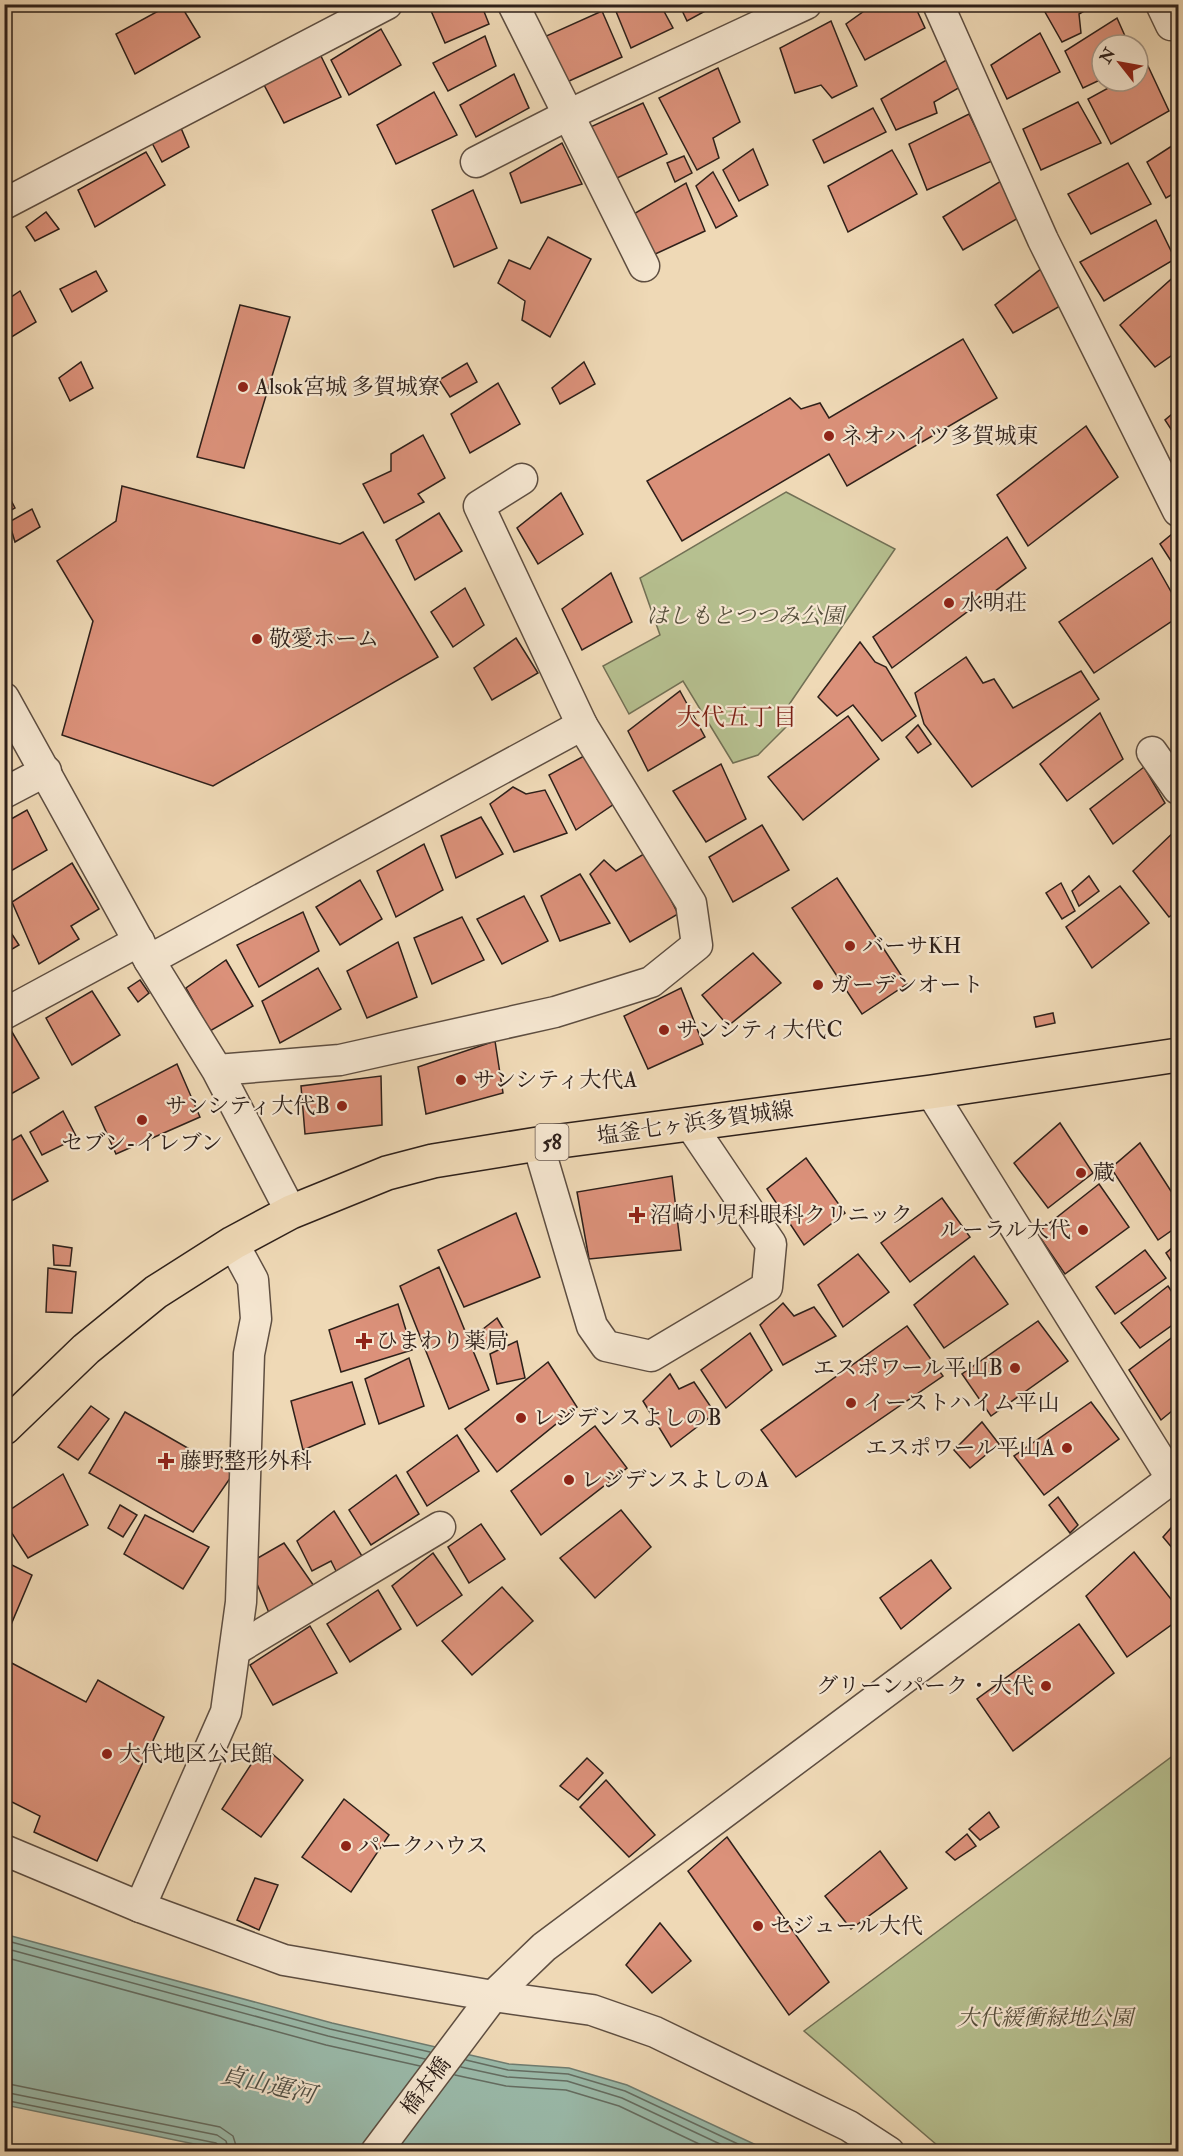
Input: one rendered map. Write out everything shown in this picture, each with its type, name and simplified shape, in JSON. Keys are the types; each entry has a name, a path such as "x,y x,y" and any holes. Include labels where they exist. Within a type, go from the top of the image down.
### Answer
{"main road":[{"name":"塩釜七ヶ浜多賀城線","path":"4,1428 86,1349 156,1292 233,1243 291,1212 387,1173 433,1161 538,1144 931,1092 1179,1055"}],"street":[{"path":"4,204 387,4"},
{"path":"513,4 644,266"},
{"path":"476,162 568,115 806,4"},
{"path":"938,4 1043,240 1178,509"},
{"path":"218,1071 340,1060 555,1012 651,982 698,945 691,903 582,725 479,507 522,479"},
{"path":"4,698 144,951 218,1071 291,1212"},
{"path":"4,1014 144,951 582,725"},
{"path":"1152,752 1179,789"},
{"path":"4,794 46,771"},
{"path":"931,1092 1175,1476"},
{"path":"538,1144 592,1326 606,1346 651,1356 767,1287 771,1244 690,1124"},
{"path":"140,1907 226,1712 235,1650 241,1602 249,1354 256,1319 253,1280 233,1243"},
{"name":"橋本橋","path":"376,2151 493,1996 544,1947 1175,1476"},
{"path":"235,1650 440,1527"},
{"path":"4,1850 140,1907 284,1960 493,1996 592,2010 654,2032 849,2126 889,2151"}],"green space":[{"name":"はしもとつつみ公園","path":"786,492 895,549 784,712 787,726 758,755 733,763 683,681 629,714 603,666 660,635 640,578"},
{"name":"大代緩衝緑地公園","path":"1178,1752 1178,2151 944,2151 804,2031"}],"water":[{"name":"貞山運河","path":"4,1934 332,2023 509,2064 569,2068 627,2085 769,2151 228,2151 5,2105"}],"building":[{"path":"171,4 180,4 200,37 135,74 116,34"},
{"path":"428,4 481,4 489,24 445,43"},
{"path":"621,4 660,4 673,28 631,48 615,9"},
{"path":"679,4 718,4 687,21"},
{"path":"874,4 914,4 925,28 865,60 846,24"},
{"path":"1096,4 1079,14 1081,33 1062,42 1041,5"},
{"path":"602,11 622,57 567,82 544,37"},
{"path":"1117,18 1124,33 1093,33"},
{"path":"831,21 857,86 832,98 821,85 795,93 780,48"},
{"path":"381,29 401,65 349,95 331,60"},
{"path":"1040,33 1060,72 1007,99 991,65"},
{"path":"1090,35 1090,85 1083,88 1065,51"},
{"path":"485,36 496,66 448,91 433,63"},
{"path":"318,50 341,97 284,123 262,81"},
{"path":"948,59 962,86 934,102 937,113 896,130 881,99"},
{"path":"718,68 740,122 713,138 719,158 697,170 659,98"},
{"path":"1150,70 1169,111 1111,144 1088,99 1099,93 1150,93"},
{"path":"514,74 529,108 476,137 460,105"},
{"path":"434,92 457,135 396,164 377,125"},
{"path":"1078,102 1101,143 1041,170 1023,129"},
{"path":"643,103 667,154 613,180 586,129"},
{"path":"873,108 886,132 824,163 813,140"},
{"path":"969,114 992,161 927,190 909,144"},
{"path":"178,121 189,147 162,162 151,141"},
{"path":"1178,142 1178,191 1166,198 1147,162"},
{"path":"562,143 582,184 521,203 510,173"},
{"path":"753,149 768,185 739,201 723,170"},
{"path":"892,150 917,194 848,232 828,186"},
{"path":"146,152 165,185 95,227 78,190"},
{"path":"684,156 692,173 675,182 667,163"},
{"path":"1128,163 1151,204 1091,234 1068,194"},
{"path":"713,172 737,216 716,228 696,186"},
{"path":"1001,181 1020,217 963,250 943,217"},
{"path":"686,183 705,231 651,256 632,215"},
{"path":"473,190 497,248 454,267 432,210"},
{"path":"46,212 59,229 35,241 26,227"},
{"path":"1156,220 1175,259 1104,301 1080,262"},
{"path":"548,237 591,259 550,337 522,320 525,301 498,283 509,260 530,269"},
{"path":"1046,265 1067,302 1013,333 995,305"},
{"path":"96,271 107,291 72,312 60,289"},
{"path":"1178,273 1178,351 1155,367 1120,325"},
{"path":"20,291 36,322 5,341 4,302"},
{"name":"Alsok宮城 多賀城寮","path":"240,305 290,317 244,468 197,457"},
{"name":"ネオハイツ多賀城東","path":"963,339 997,398 847,486 829,454 682,541 647,481 790,398 801,409 820,403 829,418"},
{"path":"81,362 93,388 70,401 59,378"},
{"path":"584,362 595,384 560,404 552,388"},
{"path":"467,363 477,382 450,397 439,380"},
{"path":"498,383 520,424 470,453 451,414"},
{"path":"1178,409 1178,440 1165,420"},
{"path":"1086,426 1118,477 1028,546 997,495"},
{"path":"423,435 445,478 418,494 424,502 384,523 363,484 391,471 391,454"},
{"name":"敬愛ホーム","path":"122,486 340,544 363,532 438,657 213,786 62,735 93,621 57,561 116,521"},
{"path":"4,487 15,508 4,514"},
{"path":"561,493 583,534 538,564 517,528"},
{"path":"32,509 40,527 15,542 9,522"},
{"path":"439,513 462,551 415,580 396,540"},
{"path":"1178,529 1178,559 1173,564 1160,544"},
{"name":"水明荘","path":"1007,537 1026,568 892,668 873,637"},
{"path":"1152,558 1178,604 1178,617 1094,673 1059,622"},
{"path":"611,573 632,622 582,650 562,609"},
{"path":"465,588 484,625 453,647 431,612"},
{"path":"516,638 538,673 492,700 474,668"},
{"path":"860,642 875,662 886,667 916,716 882,741 853,705 837,716 818,697"},
{"path":"966,657 983,683 994,679 1013,708 1081,671 1099,699 972,787 924,724 915,693"},
{"path":"680,691 705,737 648,771 628,731"},
{"path":"1100,713 1123,759 1067,801 1040,764"},
{"path":"848,716 879,759 803,820 768,777"},
{"path":"918,725 931,744 918,753 906,737"},
{"path":"584,756 614,804 576,830 549,775"},
{"path":"721,764 746,819 706,842 673,791"},
{"path":"1144,767 1165,803 1113,844 1090,809"},
{"path":"513,787 526,794 545,790 567,833 514,852 490,804"},
{"path":"27,810 47,850 4,875 4,823"},
{"path":"481,817 503,854 456,878 441,836"},
{"path":"762,825 789,870 733,902 709,857"},
{"path":"1178,828 1178,910 1169,917 1133,871"},
{"path":"424,844 443,890 396,917 377,871"},
{"path":"647,852 678,914 630,942 590,874 604,860 616,871"},
{"path":"72,863 99,909 71,926 79,939 39,964 12,902"},
{"path":"580,874 610,923 560,941 541,896"},
{"path":"1089,876 1099,891 1079,906 1072,891"},
{"name":"バーサKH","path":"837,878 907,984 862,1014 792,908"},
{"path":"360,880 382,919 340,945 316,907"},
{"path":"1061,883 1075,911 1062,919 1046,893"},
{"path":"1120,886 1149,923 1092,968 1066,927"},
{"path":"524,896 548,941 502,964 477,919"},
{"path":"303,912 319,951 259,987 237,945"},
{"path":"462,917 484,960 432,984 414,938"},
{"path":"4,922 19,945 4,954"},
{"path":"398,942 417,997 367,1018 347,971"},
{"path":"753,953 781,983 728,1026 702,995"},
{"path":"226,960 253,1006 210,1031 186,988"},
{"path":"318,968 341,1009 280,1043 262,1001"},
{"path":"140,980 149,993 138,1002 128,988"},
{"name":"サンシティ大代C","path":"681,988 703,1044 648,1069 624,1016"},
{"path":"92,991 120,1035 72,1065 46,1018"},
{"path":"1053,1013 1055,1023 1036,1027 1034,1017"},
{"path":"12,1032 39,1078 4,1098 4,1036"},
{"name":"サンシティ大代A","path":"495,1041 503,1093 426,1114 418,1067"},
{"path":"177,1064 200,1117 116,1154 95,1107"},
{"name":"サンシティ大代B","path":"381,1076 382,1125 305,1134 301,1086"},
{"path":"63,1111 77,1138 42,1155 30,1132"},
{"path":"1060,1123 1093,1173 1048,1208 1014,1163"},
{"path":"21,1135 48,1181 4,1205 4,1145"},
{"path":"1140,1143 1178,1202 1178,1226 1158,1240 1111,1168"},
{"path":"806,1158 845,1213 804,1245 767,1189"},
{"path":"672,1176 681,1250 589,1259 577,1192"},
{"name":"ルーラル大代","path":"1099,1184 1129,1227 1065,1274 1037,1233"},
{"path":"942,1198 970,1237 910,1282 881,1243"},
{"path":"516,1213 540,1277 464,1307 438,1250"},
{"path":"1178,1243 1178,1272 1166,1253"},
{"path":"53,1245 72,1248 70,1266 54,1265"},
{"path":"1145,1250 1166,1278 1115,1314 1096,1287"},
{"path":"858,1254 889,1292 843,1327 818,1285"},
{"path":"974,1256 1008,1304 944,1348 914,1305"},
{"path":"439,1267 489,1390 449,1409 400,1286"},
{"path":"48,1268 76,1272 72,1313 46,1312"},
{"path":"1168,1286 1178,1301 1178,1321 1140,1348 1121,1323"},
{"path":"783,1303 794,1316 814,1307 836,1336 783,1365 760,1325"},
{"path":"398,1304 412,1350 341,1372 329,1330"},
{"path":"497,1318 507,1335 486,1347 478,1333"},
{"name":"エスポワール平山B","path":"1038,1321 1068,1361 991,1416 962,1374"},
{"name":"イーストハイム平山","path":"907,1326 943,1376 796,1477 761,1430"},
{"path":"750,1333 772,1370 726,1408 701,1370"},
{"path":"1178,1333 1178,1406 1161,1420 1129,1370"},
{"path":"517,1341 525,1378 497,1384 490,1354"},
{"path":"409,1358 424,1406 379,1424 365,1379"},
{"name":"レジデンスよしのB","path":"548,1362 577,1407 497,1472 465,1429"},
{"path":"670,1374 679,1389 694,1382 715,1413 671,1447 643,1401"},
{"path":"352,1382 365,1424 303,1450 291,1401"},
{"name":"エスポワール平山A","path":"1091,1402 1119,1439 1044,1495 1014,1456"},
{"path":"91,1406 109,1419 78,1460 58,1447"},
{"path":"125,1412 233,1474 193,1532 89,1473"},
{"path":"982,1422 999,1444 970,1468 954,1450"},
{"name":"レジデンスよしのA","path":"595,1426 627,1468 541,1535 511,1491"},
{"path":"457,1435 479,1471 427,1506 407,1472"},
{"path":"63,1474 88,1525 28,1558 4,1521 4,1514"},
{"path":"396,1475 419,1514 371,1545 349,1510"},
{"path":"1058,1497 1078,1525 1070,1533 1049,1505"},
{"path":"120,1505 137,1515 123,1537 108,1528"},
{"path":"621,1510 651,1547 595,1598 560,1558"},
{"path":"334,1511 362,1556 337,1573 331,1561 312,1571 297,1541"},
{"path":"145,1515 209,1547 183,1589 124,1554"},
{"path":"1178,1520 1178,1555 1163,1537"},
{"path":"481,1524 505,1559 469,1583 448,1547"},
{"path":"284,1543 314,1586 269,1613 253,1574 256,1559"},
{"path":"1134,1552 1178,1608 1178,1620 1127,1657 1086,1596"},
{"path":"433,1553 462,1595 417,1626 392,1586"},
{"path":"931,1560 951,1588 901,1629 880,1598"},
{"path":"4,1561 32,1575 7,1634 4,1633"},
{"path":"502,1587 533,1621 472,1675 442,1641"},
{"path":"378,1590 401,1629 350,1662 327,1624"},
{"name":"グリーンパーク・大代","path":"1079,1624 1114,1673 1013,1751 977,1699"},
{"path":"310,1626 337,1673 273,1705 250,1665"},
{"path":"4,1659 86,1702 98,1680 164,1717 97,1861 34,1832 40,1816 4,1798"},
{"path":"263,1746 303,1780 261,1837 222,1809"},
{"path":"587,1758 603,1773 578,1800 560,1786"},
{"path":"606,1780 655,1835 629,1857 580,1807"},
{"name":"パークハウス","path":"344,1799 389,1835 351,1892 302,1857"},
{"path":"989,1812 999,1827 980,1840 969,1829"},
{"path":"967,1834 976,1846 955,1860 946,1852"},
{"name":"セジュール大代","path":"727,1837 829,1982 789,2015 688,1871"},
{"path":"880,1851 907,1888 851,1929 825,1896"},
{"path":"255,1878 278,1885 259,1930 237,1920"},
{"path":"660,1923 691,1961 652,1993 626,1965"}],"place":[{"name":"Alsok宮城 多賀城寮","path":"243,387"},
{"name":"ネオハイツ多賀城東","path":"829,436"},
{"name":"水明荘","path":"949,603"},
{"name":"敬愛ホーム","path":"257,639"},
{"name":"バーサKH","path":"850,946"},
{"name":"ガーデンオート","path":"818,985"},
{"name":"サンシティ大代C","path":"664,1030"},
{"name":"サンシティ大代A","path":"461,1080"},
{"name":"サンシティ大代B","path":"342,1106"},
{"name":"セブン-イレブン","path":"142,1120"},
{"name":"蔵","path":"1081,1173"},
{"name":"沼崎小児科眼科クリニック","path":"637,1215"},
{"name":"ルーラル大代","path":"1083,1230"},
{"name":"ひまわり薬局","path":"364,1341"},
{"name":"エスポワール平山B","path":"1015,1368"},
{"name":"イーストハイム平山","path":"851,1403"},
{"name":"レジデンスよしのB","path":"521,1418"},
{"name":"エスポワール平山A","path":"1067,1448"},
{"name":"藤野整形外科","path":"166,1461"},
{"name":"レジデンスよしのA","path":"569,1480"},
{"name":"グリーンパーク・大代","path":"1046,1686"},
{"name":"大代地区公民館","path":"107,1754"},
{"name":"パークハウス","path":"346,1846"},
{"name":"セジュール大代","path":"758,1926"}],"district":[{"name":"大代五丁目","path":"737,717"}]}
